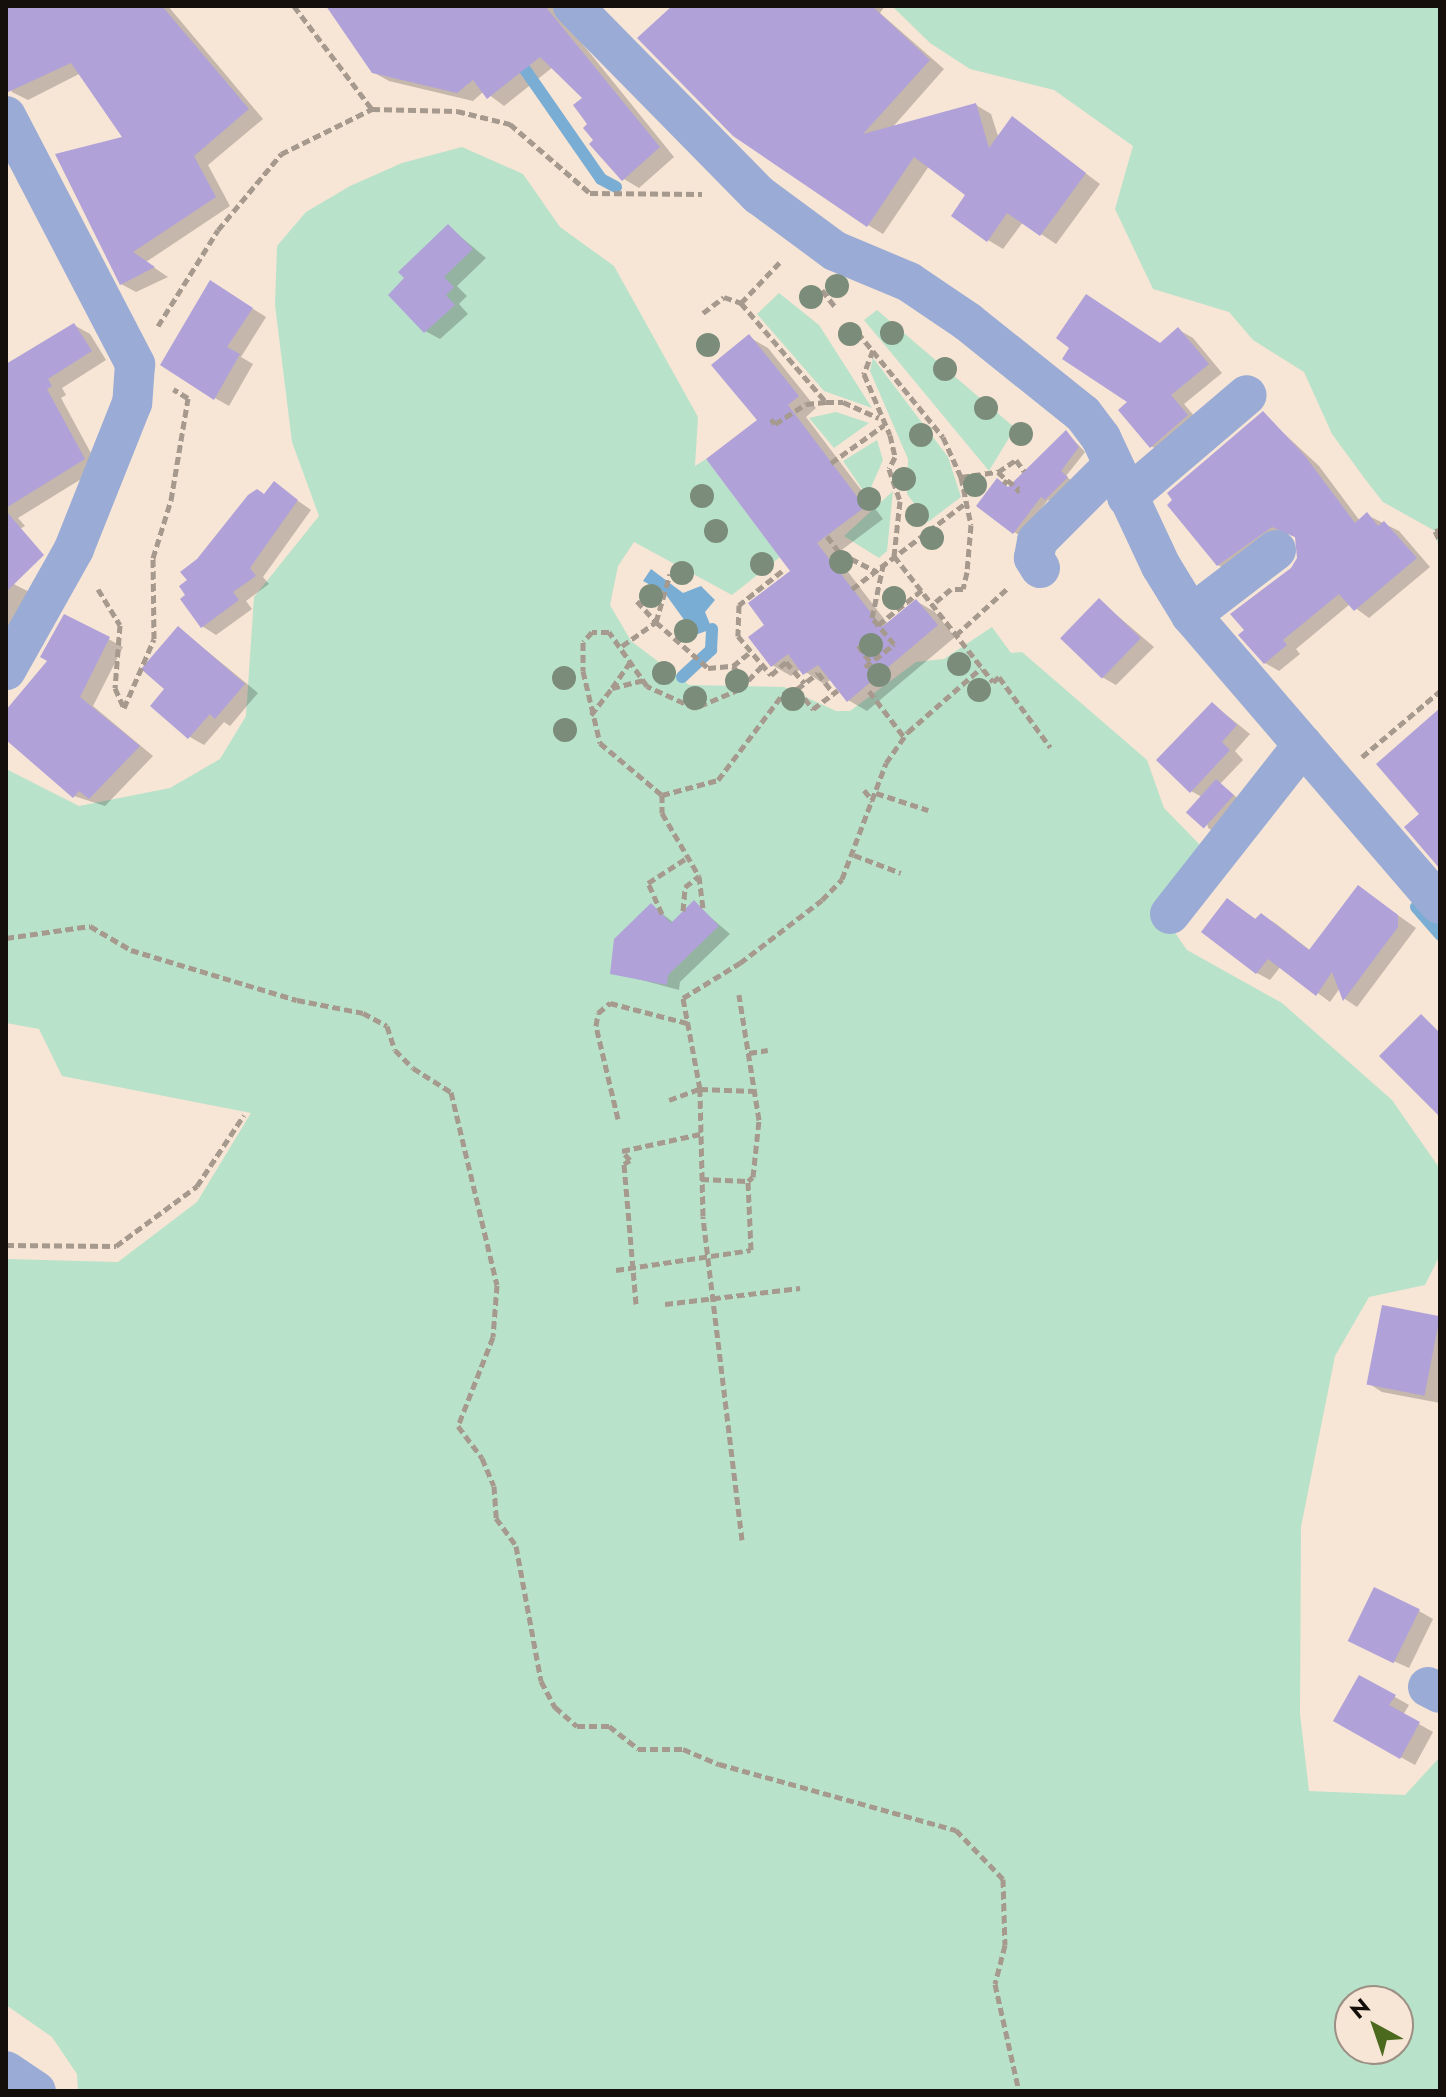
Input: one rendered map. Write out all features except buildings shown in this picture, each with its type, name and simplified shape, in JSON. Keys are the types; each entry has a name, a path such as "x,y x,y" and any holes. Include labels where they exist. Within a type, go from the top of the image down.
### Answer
{"street":[{"path":"573,6 759,195 835,251 909,282 968,322 1083,414 1101,438 1119,482 1191,615 1440,904"},
{"path":"6,116 135,364 132,403 74,549 6,670"},
{"path":"1037,563 1037,541 1068,499 1119,482 1247,395"},
{"path":"1191,615 1276,550"},
{"path":"1170,914 1303,745"},
{"path":"6,2071 36,2091"}],"path":[{"path":"294,6 372,109"},
{"path":"74,549 120,625 115,688 124,708 154,639 153,558 171,500 188,398 135,364 218,230 281,154 372,109 457,111 510,124 590,193 759,195"},
{"path":"741,303 774,265 793,254"},
{"path":"834,305 844,296"},
{"path":"703,313 724,297 741,303 826,402"},
{"path":"850,323 943,437 961,477 971,545 963,589 951,589 933,604"},
{"path":"873,350 864,374 890,435 895,457 889,469 900,501 894,556 993,682 999,677 1050,747"},
{"path":"771,419 775,424 806,404 843,402 882,421"},
{"path":"831,463 882,421"},
{"path":"961,477 998,472 1016,460 1024,471"},
{"path":"998,472 1006,482 1019,489 1016,492"},
{"path":"852,589 967,502"},
{"path":"1440,530 1435,531 1440,541"},
{"path":"923,534 930,544"},
{"path":"827,536 840,553 875,571"},
{"path":"956,635 992,607 1037,563"},
{"path":"865,667 894,644 872,618 883,565"},
{"path":"782,571 739,605 738,636 771,675 786,662 804,683"},
{"path":"621,647 656,622 670,574"},
{"path":"878,625 922,590"},
{"path":"637,601 708,668 733,666 750,652"},
{"path":"662,795 600,743 591,716 583,642 592,632 609,632 632,659 644,680 675,702 695,708 746,682 762,666"},
{"path":"858,645 871,663"},
{"path":"591,716 632,659"},
{"path":"733,666 746,682"},
{"path":"742,1540 709,1258 701,1179 700,1089 687,1023 686,991 740,963 822,900 854,855 886,763 904,737 981,668"},
{"path":"662,795 718,780 746,748 774,703 818,673 835,692 813,709 797,689"},
{"path":"612,688 644,680"},
{"path":"869,691 904,737"},
{"path":"1335,781 1440,691"},
{"path":"864,790 873,801"},
{"path":"876,793 928,810"},
{"path":"662,795 662,813 685,859 699,876 703,910"},
{"path":"854,855 901,873"},
{"path":"662,914 648,883 685,859"},
{"path":"683,911 685,887 699,876"},
{"path":"6,938 90,926 131,950 297,1000 363,1013 387,1026 395,1050 413,1068 451,1092 497,1285 493,1337 458,1426 482,1458 494,1486 496,1518 516,1546 527,1624 548,1694 577,1726 609,1726 638,1749 683,1749 719,1764 956,1830 1003,1879 1005,1945 995,1984 1019,2091"},
{"path":"701,1179 748,1181 753,1177 759,1120 739,995"},
{"path":"618,1119 596,1026 598,1013 610,1003 687,1023"},
{"path":"749,1053 768,1050"},
{"path":"669,1100 700,1089 755,1091"},
{"path":"6,1245 116,1246 197,1186 244,1115"},
{"path":"636,1304 624,1164 630,1160 622,1151 700,1134"},
{"path":"616,1270 751,1250 748,1181"},
{"path":"665,1304 800,1288"}],"green space":[{"path":"892,6 1440,6 1440,553 1435,531 1383,502 1365,479 1332,434 1304,372 1253,340 1229,312 1153,289 1115,209 1133,146 1054,90 970,69 930,43"},
{"path":"462,147 523,174 560,227 614,266 698,417 695,466 706,459 780,557 732,595 634,542 618,566 610,605 631,641 689,685 784,687 836,711 850,711 916,662 944,659 992,627 1011,653 1022,652 1147,760 1164,808 1203,848 1162,914 1187,950 1282,1003 1392,1100 1440,1169 1440,1255 1425,1285 1369,1297 1335,1356 1301,1527 1300,1714 1309,1791 1405,1795 1440,1757 1440,2091 78,2091 77,2074 52,2037 6,2005 6,1259 118,1262 197,1202 251,1113 62,1076 39,1029 6,1023 6,769 79,806 170,788 220,759 246,716 254,597 319,516 292,442 275,305 277,246 306,212 350,186 402,163"},
{"path":"779,293 819,325 872,408 824,391 757,314"},
{"path":"877,310 1015,428 989,471 864,320"},
{"path":"873,358 948,457 961,497 928,522 907,494 908,459 870,371"},
{"path":"836,412 869,423 834,448 809,418"},
{"path":"877,440 883,460 867,496 843,461"},
{"path":"893,491 887,551 879,558 844,536"}],"water":[{"path":"651,569 683,593 701,586 715,600 705,612 712,629 695,635 664,592 643,581"}],"waterway":[{"path":"517,58 601,179 616,187"},
{"path":"682,677 711,650 712,629"},
{"path":"1416,907 1440,935"}]}
